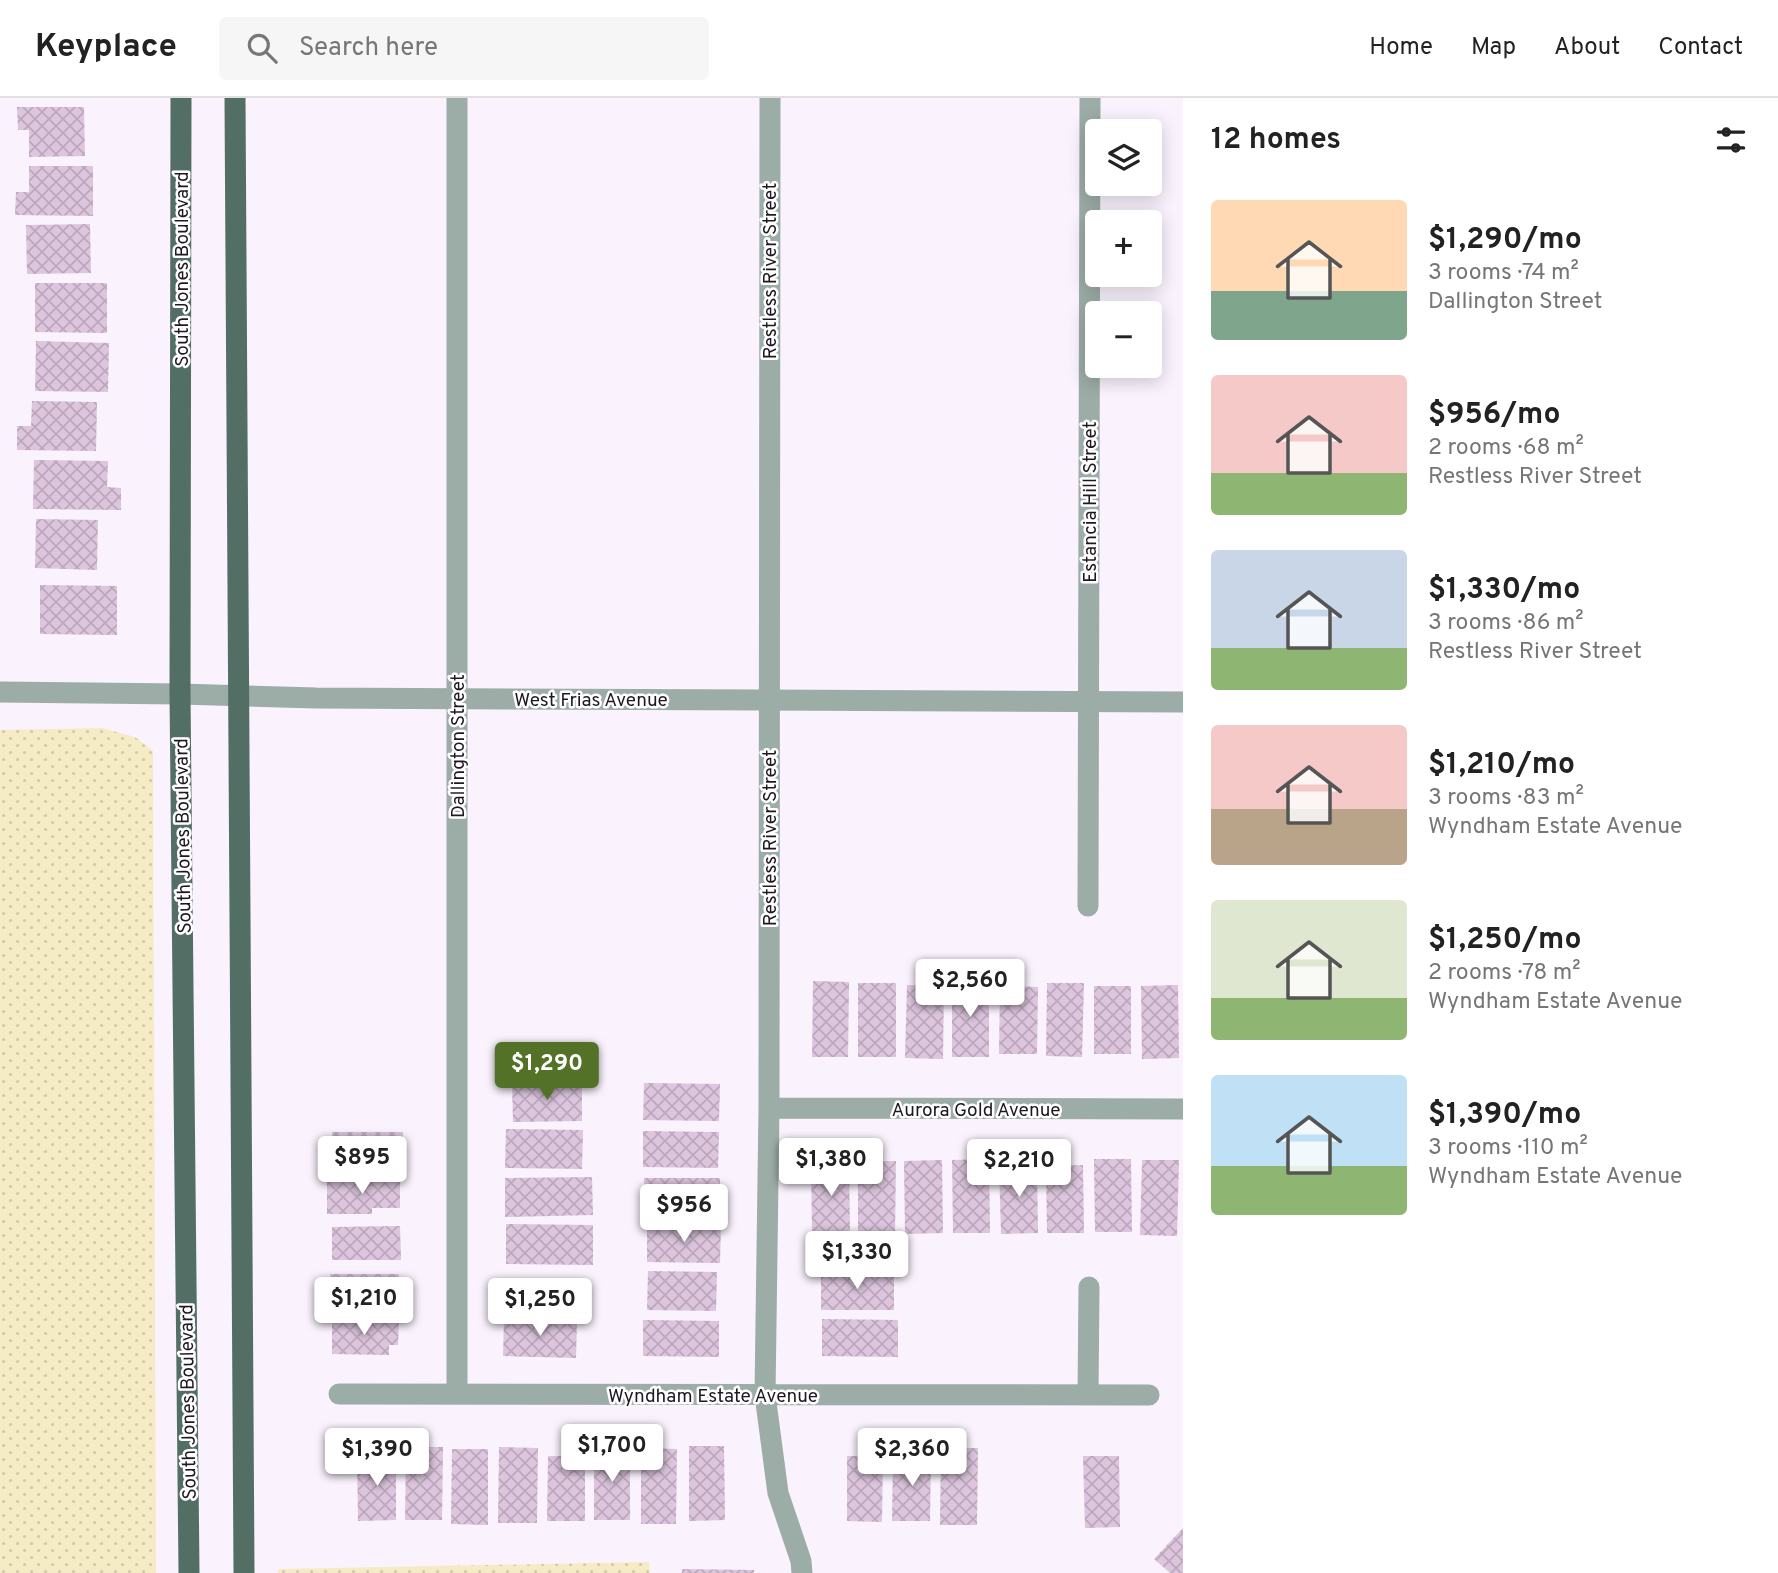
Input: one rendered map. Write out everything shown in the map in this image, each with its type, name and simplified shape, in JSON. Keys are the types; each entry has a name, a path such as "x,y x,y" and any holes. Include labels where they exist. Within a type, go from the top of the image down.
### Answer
{"main road":[{"name":"South Jones Boulevard","path":"181,98 180,694 189,1573"},
{"path":"234,98 244,1573"}],"street":[{"name":"Dallington Street","path":"457,98 457,1394"},
{"name":"Restless River Street","path":"770,98 769,1108 765,1395 778,1493 801,1561 802,1573"},
{"name":"Estancia Hill Street","path":"1088,906 1090,98"},
{"name":"West Frias Avenue","path":"0,692 316,698 1183,702"},
{"name":"Aurora Gold Avenue","path":"769,1108 1183,1110"},
{"path":"1088,1395 1089,1287"},
{"name":"Wyndham Estate Avenue","path":"339,1394 1149,1395"}],"sand":[{"path":"102,728 135,737 153,751 156,1573 0,1573 0,730"},
{"path":"649,1562 650,1573 278,1573 278,1569"}],"building":[{"path":"17,107 84,107 85,156 29,157 29,130 18,130"},
{"path":"29,166 93,166 93,216 15,215 16,192 29,192"},
{"path":"90,224 91,273 27,274 26,225"},
{"path":"35,283 107,283 107,333 35,332"},
{"path":"36,341 109,343 108,392 35,391"},
{"path":"32,401 97,402 96,451 17,450 17,426 31,426"},
{"path":"34,460 108,461 107,487 121,488 121,510 33,509"},
{"path":"36,519 98,520 97,570 35,568"},
{"path":"40,585 117,586 117,635 40,634"},
{"path":"813,981 849,982 848,1057 812,1057"},
{"path":"952,981 989,982 989,1057 952,1057"},
{"path":"858,983 896,983 896,1057 858,1057"},
{"path":"1047,983 1084,983 1082,1057 1046,1056"},
{"path":"907,985 944,986 943,1059 905,1058"},
{"path":"1178,985 1179,1058 1142,1059 1141,986"},
{"path":"1000,986 1038,987 1037,1054 999,1054"},
{"path":"1094,986 1131,986 1131,1054 1094,1054"},
{"path":"582,1082 582,1121 513,1122 512,1083"},
{"path":"644,1083 720,1084 719,1121 643,1120"},
{"path":"506,1129 583,1130 582,1169 505,1168"},
{"path":"643,1131 719,1132 718,1168 643,1167"},
{"path":"332,1132 403,1132 403,1168 332,1168"},
{"path":"849,1159 850,1236 812,1237 811,1160"},
{"path":"989,1159 990,1233 953,1233 952,1160"},
{"path":"1094,1159 1131,1159 1132,1232 1095,1232"},
{"path":"942,1160 943,1233 905,1234 904,1161"},
{"path":"1142,1160 1179,1160 1177,1236 1140,1235"},
{"path":"858,1161 896,1161 895,1236 858,1236"},
{"path":"1037,1165 1038,1233 1001,1234 999,1166"},
{"path":"1083,1165 1084,1233 1047,1233 1046,1166"},
{"path":"592,1177 593,1215 505,1217 505,1178"},
{"path":"644,1178 720,1178 720,1214 644,1215"},
{"path":"327,1180 400,1180 400,1208 372,1208 372,1214 327,1214"},
{"path":"506,1224 593,1225 593,1265 506,1264"},
{"path":"647,1225 721,1226 720,1263 647,1262"},
{"path":"400,1226 401,1260 332,1260 332,1227"},
{"path":"648,1271 717,1272 716,1311 647,1310"},
{"path":"821,1272 894,1272 894,1310 821,1310"},
{"path":"330,1274 399,1274 399,1308 330,1308"},
{"path":"504,1319 577,1321 576,1358 503,1356"},
{"path":"822,1319 898,1320 898,1357 822,1356"},
{"path":"643,1320 719,1321 719,1357 643,1356"},
{"path":"332,1321 399,1322 398,1345 389,1345 389,1355 332,1354"},
{"path":"689,1446 724,1446 725,1520 689,1521"},
{"path":"406,1447 443,1447 442,1520 405,1520"},
{"path":"499,1447 538,1448 537,1523 498,1523"},
{"path":"594,1447 630,1447 630,1520 594,1520"},
{"path":"641,1448 677,1449 676,1524 641,1524"},
{"path":"941,1448 978,1448 977,1525 940,1525"},
{"path":"452,1449 488,1449 488,1525 451,1524"},
{"path":"357,1455 396,1455 396,1520 358,1521"},
{"path":"548,1456 575,1456 575,1459 585,1459 585,1521 547,1521"},
{"path":"847,1456 883,1456 882,1522 847,1521"},
{"path":"893,1456 931,1456 930,1521 892,1521"},
{"path":"1083,1456 1119,1456 1120,1527 1085,1528"},
{"path":"1183,1528 1183,1573 1170,1573 1154,1559"},
{"path":"682,1569 754,1570 754,1573 682,1573"}]}
